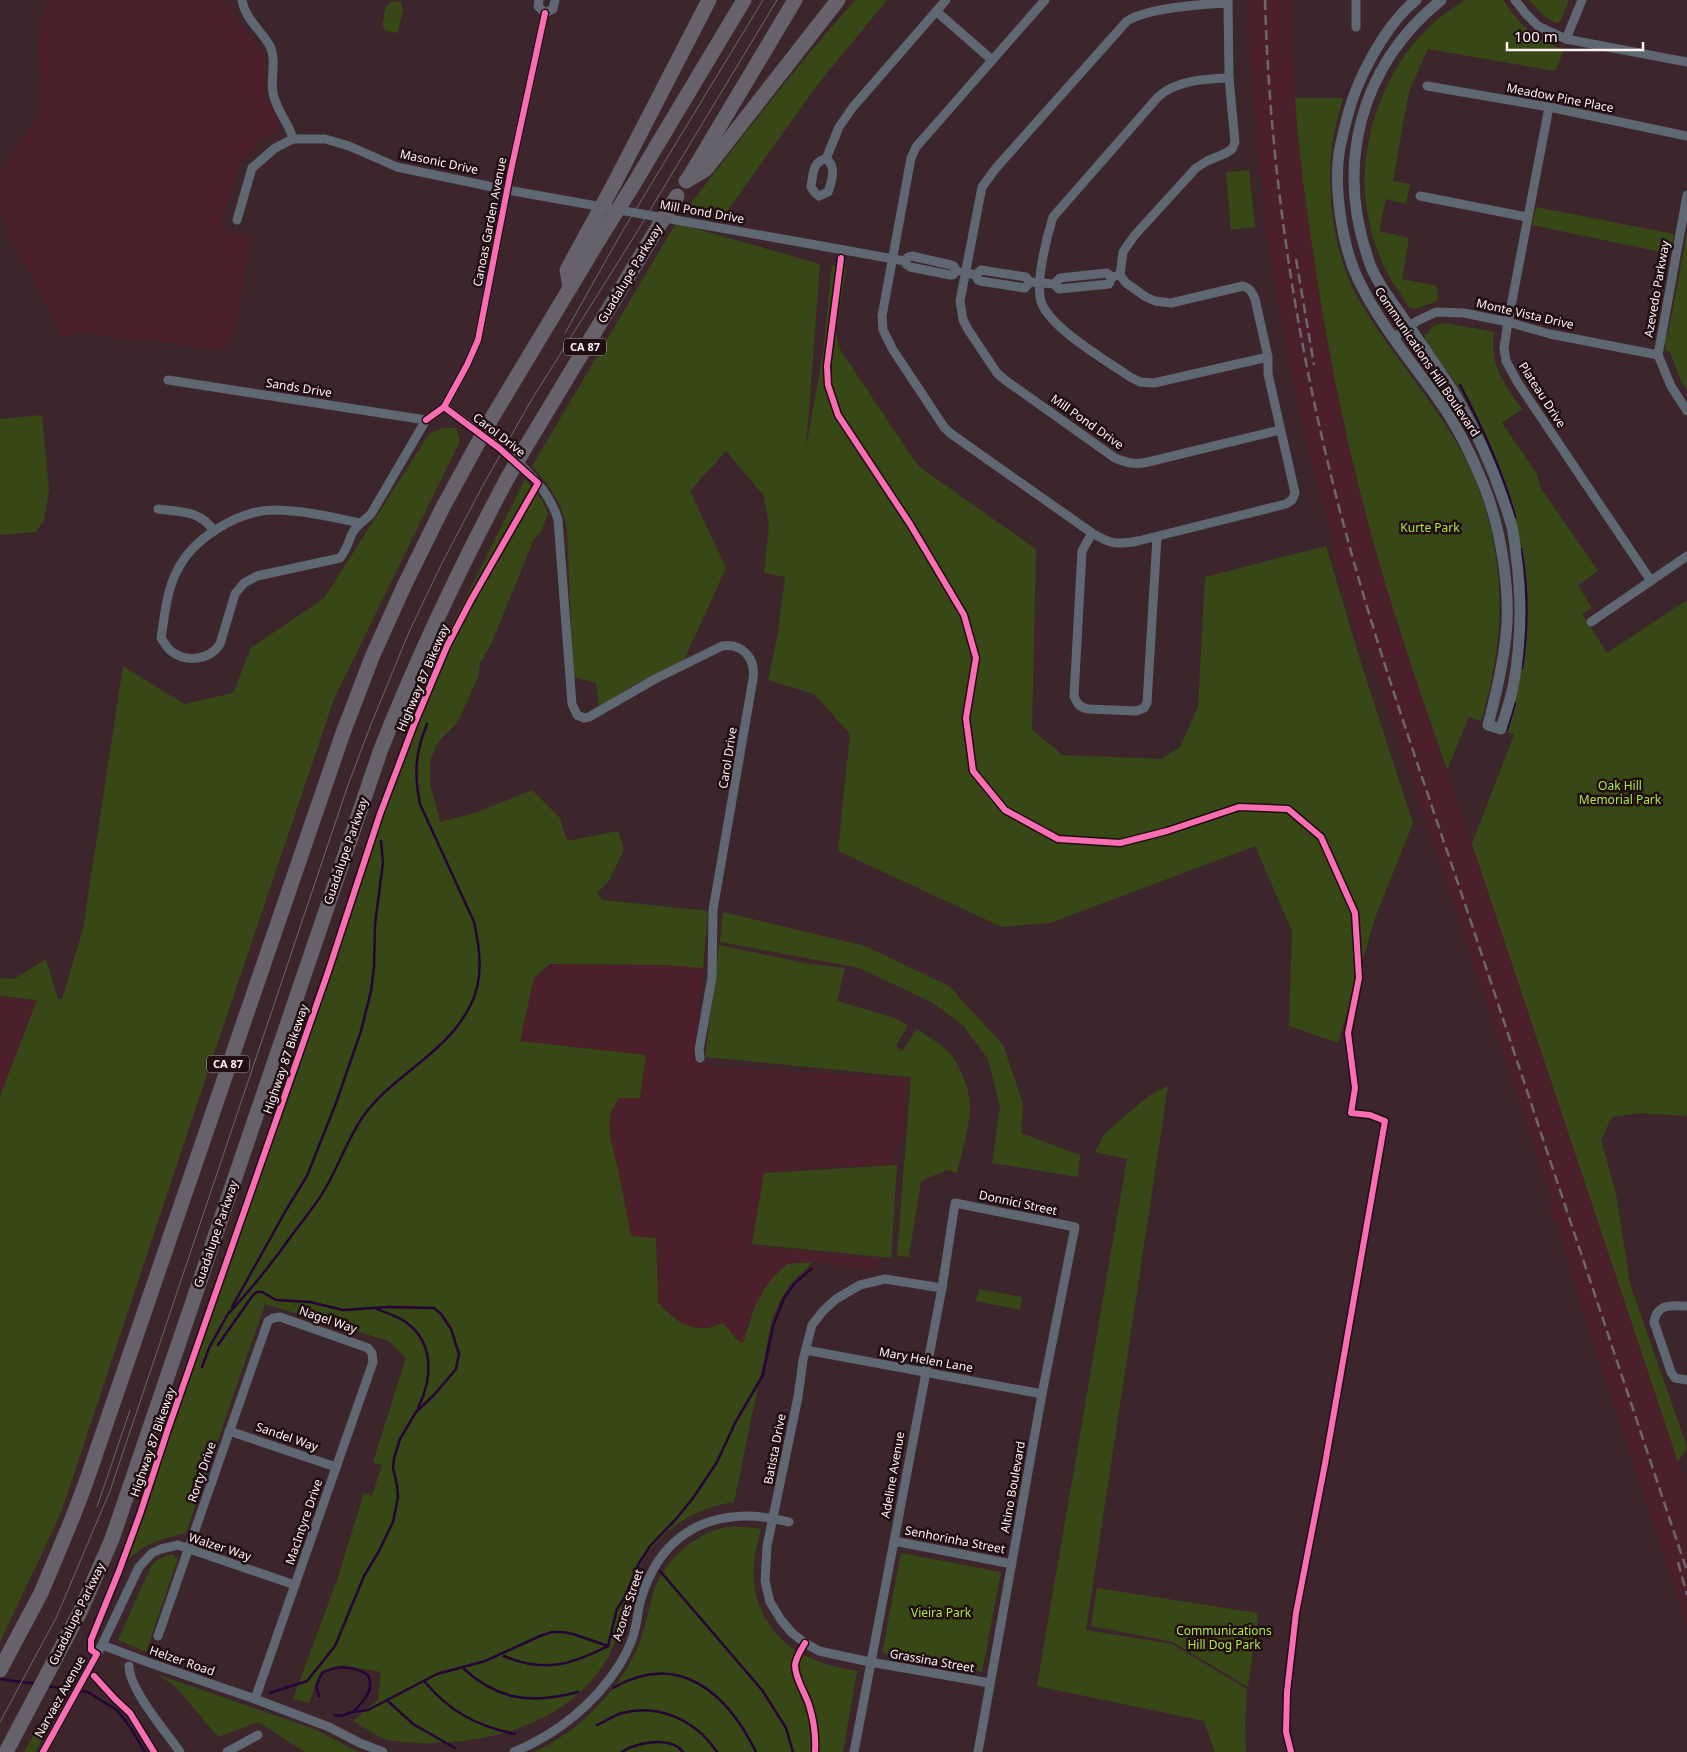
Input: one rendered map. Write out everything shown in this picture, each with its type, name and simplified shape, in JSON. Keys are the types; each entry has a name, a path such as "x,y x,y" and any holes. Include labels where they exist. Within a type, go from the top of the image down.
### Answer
{"highway":[{"name":"CA 87","path":"0,1670 41,1593 82,1493 312,819 372,657 426,539 490,421 570,288 593,237 632,187 744,0"},
{"name":"Guadalupe Parkway","path":"6,1752 80,1612 97,1575 126,1501 381,749 411,675 457,573 507,479 795,0"},
{"path":"686,182 706,169 838,0"},
{"path":"593,237 614,184 705,7"}],"street":[{"path":"242,0 247,15 271,48 273,60 272,91 275,101 290,128 293,140"},
{"path":"539,0 538,6 545,13"},
{"name":"Canoas Garden Avenue","path":"426,420 444,407 467,365 478,340 507,190 545,13 553,9 555,0"},
{"path":"826,159 840,127 853,107 946,0"},
{"path":"1045,0 916,147 911,158 882,316 883,330 893,350 944,427 955,437 1106,541 1119,544 1157,537 1289,503 1294,496 1295,488 1268,374 1268,356 1255,299 1251,291 1247,287 1237,288 1171,303 1155,301 1146,297 1116,276"},
{"path":"1356,0 1356,27"},
{"name":"Communications Hill Boulevard","path":"1416,0 1382,38 1351,100 1339,154 1338,206 1350,261 1364,292 1393,338 1440,401 1468,447 1486,493 1499,535 1506,586 1507,633 1498,684 1488,724 1500,729 1513,688 1519,632 1520,582 1513,529 1499,487 1480,441 1453,391 1381,286 1370,264 1356,212 1353,174 1355,150 1363,112 1381,70 1405,35 1427,11 1441,0"},
{"path":"1516,0 1538,26 1566,39 1687,62"},
{"path":"1566,39 1582,0"},
{"name":"Mill Pond Drive","path":"507,190 893,257 905,261 908,257 912,256 952,265 955,271 965,273 976,275 980,281 1025,288 1030,282 1054,284 1059,289 1109,284 1116,276 1123,252 1154,213 1196,168 1207,161 1226,154 1232,149 1235,142 1229,78 1228,1 1148,12 1134,16 1127,21 996,168 982,187 965,273 960,301 963,320 997,373 1115,458 1125,462 1140,464 1280,430"},
{"path":"936,11 992,60"},
{"path":"1229,78 1176,85 1166,89 1158,97 1053,217 1048,233 1039,293 1041,303 1059,327 1140,382 1154,383 1268,356"},
{"name":"Meadow Pine Place","path":"1427,86 1687,136"},
{"name":"Plateau Drive","path":"1549,108 1508,322 1504,348 1506,361 1518,383 1651,581"},
{"name":"Masonic Drive","path":"237,220 252,168 275,148 293,140 324,139 349,146 397,167 507,190"},
{"path":"826,159 832,164 833,168 828,192 819,200 811,187 816,164 826,159"},
{"name":"Azevedo Parkway","path":"1687,195 1658,355 1671,386 1687,411"},
{"path":"1420,196 1528,217"},
{"name":"Monte Vista Drive","path":"1393,338 1417,321 1436,312 1464,313 1508,322 1550,334 1658,355"},
{"name":"Sands Drive","path":"168,380 426,420"},
{"name":"Carol Drive","path":"444,407 530,474 553,504 558,520 572,704 577,715 590,718 656,679 722,646 731,645 742,649 752,662 753,679 713,910 712,977 699,1050 700,1058"},
{"path":"360,523 302,512 272,510 238,518 208,534 187,555 177,571 167,597 161,638 170,651 182,657 198,659 215,652 220,644 235,594 244,583 257,576 340,558 347,549 353,532 371,514 426,420"},
{"path":"158,509 196,514 209,523 214,531"},
{"path":"1092,533 1082,551 1074,696 1076,703 1082,708 1089,709 1136,711 1144,708 1147,703 1157,537"},
{"path":"1591,622 1687,556"},
{"name":"Donnici Street","path":"956,1203 1075,1227"},
{"name":"Adeline Avenue","path":"854,1752 942,1288 956,1203"},
{"name":"Altino Boulevard","path":"978,1752 1042,1394 1075,1227"},
{"name":"Batista Drive","path":"870,1662 819,1651 804,1643 780,1620 770,1602 766,1580 767,1546 812,1325 836,1299 860,1284 885,1278 942,1288"},
{"path":"1687,1306 1660,1308 1655,1313 1654,1322 1671,1372 1676,1378 1687,1380"},
{"name":"Nagel Way","path":"273,1318 280,1317 348,1340 368,1348 372,1353"},
{"name":"Rorty Drive","path":"158,1636 266,1325 273,1318"},
{"name":"Mary Helen Lane","path":"806,1350 1042,1394"},
{"name":"MacIntyre Drive","path":"255,1699 373,1362 372,1353"},
{"name":"Sandel Way","path":"229,1431 336,1467"},
{"name":"Azores Street","path":"514,1752 536,1743 559,1729 594,1698 620,1663 635,1632 642,1596 656,1563 674,1542 694,1527 731,1516 750,1516 789,1522"},
{"name":"Senhorinha Street","path":"894,1541 1012,1564"},
{"name":"Walzer Way","path":"102,1645 139,1567 145,1559 161,1549 178,1546 295,1585"},
{"name":"Narvaez Avenue","path":"43,1752 102,1645"},
{"name":"Helzer Road","path":"102,1645 255,1699"},
{"name":"Grassina Street","path":"870,1662 990,1684"},
{"path":"129,1666 129,1672 137,1691 180,1752"},
{"path":"255,1699 329,1728 383,1752"},
{"path":"227,1752 258,1735"}],"shaded area":[{"path":"47,0 223,0 225,7 230,6 236,18 263,52 265,60 265,95 267,102 278,118 280,128 260,140 240,163 221,221 226,230 251,236 236,328 226,347 218,350 160,341 137,341 81,332 63,338 10,236 0,209 0,172 41,111 37,40"},
{"path":"1248,0 1292,0 1293,67 1303,183 1331,363 1368,522 1401,633 1687,1489 1687,1626 1580,1305 1557,1222 1552,1218 1549,1206 1552,1202 1369,650 1361,651 1332,557 1332,539 1300,417 1265,228 1252,91"},
{"path":"551,964 665,965 703,968 694,1058 713,1067 908,1078 902,1141 892,1152 892,1164 764,1172 750,1241 750,1246 881,1258 876,1269 868,1271 827,1263 805,1262 788,1264 748,1323 743,1343 738,1341 723,1323 705,1328 695,1328 683,1324 671,1316 658,1302 656,1238 631,1236 610,1137 609,1124 615,1104 646,1055 520,1041 534,978"},
{"path":"0,996 38,1000 0,1096"}],"green space":[{"path":"855,0 887,0 818,84 725,214 722,217 685,211 789,78"},
{"path":"1465,0 1503,0 1516,18 1529,31 1553,46 1564,50 1555,71 1428,49 1409,91 1393,181 1410,184 1406,204 1386,199 1379,231 1409,238 1402,279 1437,286 1438,301 1414,309 1409,307 1387,273 1372,233 1365,196 1368,144 1383,94 1409,49 1435,22"},
{"path":"1529,0 1569,0 1560,22 1556,23 1543,15"},
{"path":"392,1 401,2 403,9 398,33 386,31 382,26 386,6"},
{"name":"Kurte Park","path":"1295,98 1343,98 1333,140 1330,185 1334,225 1343,264 1359,300 1441,418 1466,460 1480,491 1489,523 1496,556 1499,589 1496,655 1481,721 1469,717 1447,770 1386,585 1350,451 1316,273"},
{"path":"1249,170 1255,227 1231,230 1226,172"},
{"path":"1536,207 1674,234 1670,254 1532,225"},
{"path":"676,223 820,264 806,448 823,353 832,265 846,267 836,332 839,348 918,466 1036,549 1032,730 1063,755 1162,759 1180,747 1198,707 1205,577 1326,546 1361,663 1413,823 1375,918 1338,1043 1289,1026 1292,931 1255,846 1050,923 1002,927 838,851 850,734 814,694 768,680 778,633 785,577 764,573 769,525 764,496 726,451 690,491 726,568 684,660 637,683 599,707 596,683 573,677 567,528 554,494 532,466"},
{"path":"1687,232 1687,390 1681,381 1670,352 1665,350 1665,337 1668,334"},
{"name":"Oak Hill Memorial Park","path":"1445,323 1494,332 1494,354 1499,373 1522,409 1502,423 1537,474 1540,487 1598,571 1578,585 1592,608 1582,614 1607,653 1687,600 1687,1116 1640,1113 1612,1117 1601,1140 1616,1193 1630,1284 1687,1447 1678,1462 1472,844 1514,735 1504,730 1524,605 1499,475 1472,412 1457,385 1426,341 1424,334 1428,334 1435,326"},
{"path":"42,415 49,489 44,520 36,532 0,535 0,419"},
{"path":"442,428 456,428 460,441 334,699 61,1513 0,1642 0,1096 37,1000 0,996 0,978 14,979 46,959 58,999 62,999 83,929 123,666 184,704 233,693 251,648 324,598 429,434"},
{"path":"525,479 542,500 548,513 541,532 534,539 492,642 480,663 478,677 458,722 438,742 430,761 430,784 440,822 475,813 532,790 560,818 567,841 618,831 624,850 609,881 597,893 603,900 708,911 703,968 665,965 550,964 534,978 520,1041 646,1055 640,1098 619,1098 611,1112 609,1124 610,1137 631,1236 656,1238 658,1302 672,1316 695,1328 713,1327 723,1323 738,1341 743,1343 755,1306 774,1276 788,1264 811,1262 786,1291 772,1319 734,1502 702,1511 687,1518 673,1527 650,1550 634,1580 612,1649 589,1684 566,1704 539,1719 510,1731 480,1739 448,1743 416,1743 386,1740 353,1721 378,1700 381,1672 342,1665 321,1671 309,1703 293,1699 337,1580 364,1493 372,1496 382,1465 373,1462 406,1358 389,1341 265,1304 186,1533 162,1539 144,1547 119,1566 218,1293 379,804 448,633"},
{"path":"723,912 865,946 949,986 1003,1045 1023,1103 1021,1133 1080,1155 1078,1177 992,1163 1000,1106 988,1059 962,1024 931,1002 859,968 720,942"},
{"path":"719,945 810,964 845,968 837,1001 892,1017 908,1025 896,1046 902,1051 917,1029 948,1051 956,1062 963,1076 970,1099 969,1122 957,1173 947,1170 921,1181 909,1257 897,1256 911,1077 705,1057"},
{"path":"1168,1086 1086,1630 1172,1644 1247,1689 1246,1752 1215,1752 1204,1721 1037,1686 1127,1159 1095,1152 1105,1133 1150,1095"},
{"path":"897,1165 891,1258 752,1244 764,1173"},
{"path":"979,1289 1022,1297 1020,1310 976,1301"},
{"path":"725,1527 761,1529 755,1555 754,1582 756,1593 768,1622 788,1646 797,1652 794,1659 794,1672 808,1708 814,1735 818,1734 811,1703 800,1673 799,1661 801,1654 828,1665 857,1671 843,1752 534,1752 567,1733 583,1720 598,1706 623,1675 640,1641 654,1590 664,1570 680,1552 698,1538 719,1529"},
{"name":"Vieira Park","path":"901,1553 1001,1572 982,1672 882,1653"},
{"path":"168,1555 174,1555 175,1558 178,1558 146,1652 118,1640 151,1566 157,1560"},
{"name":"Communications Hill Dog Park","path":"1097,1588 1258,1613 1248,1687 1173,1642 1091,1626"},
{"path":"156,1674 317,1730 358,1752 305,1752 258,1722 218,1737 175,1686"},
{"path":"69,1692 35,1752 24,1752 52,1702"}],"waterway":[{"path":"1460,385 1491,450 1515,517"},
{"path":"1521,549 1526,608 1522,668"},
{"path":"1507,730 1515,703"},
{"path":"230,1312 270,1265 318,1201 364,1115 377,1100 449,1036 461,1021 475,994 480,963 474,922 420,804 416,773 420,745 427,724"},
{"path":"232,1307 307,1176 336,1103 361,1031 371,991 374,967 375,924 383,863 381,841"},
{"path":"608,1646 617,1609 625,1597 638,1565 650,1546 693,1498 717,1462 735,1423 763,1375 773,1326 784,1298 795,1283 811,1269"},
{"path":"218,1345 253,1295 257,1292 262,1292 276,1300 310,1302 343,1310 388,1307 434,1308 441,1314 451,1329 459,1354 456,1369 434,1395 416,1412 400,1439 393,1468 398,1497 393,1522 364,1576 335,1646 307,1681 270,1693"},
{"path":"375,1308 396,1316 407,1323 423,1341 428,1363 428,1374 423,1397 418,1408"},
{"path":"202,1367 209,1348 229,1312"},
{"path":"660,1571 762,1690 786,1728 793,1752"},
{"path":"334,1715 342,1716 352,1712 368,1710 437,1674 485,1661 552,1632 573,1634 608,1646"},
{"path":"504,1656 532,1664 557,1664 582,1658 608,1646"},
{"path":"319,1696 316,1686 322,1673 327,1670 351,1668 363,1672 368,1675 370,1681 369,1691 365,1699 354,1711"},
{"path":"464,1669 490,1688 517,1697 546,1698 578,1692"},
{"path":"613,1688 637,1677 659,1674 680,1676 698,1684 715,1696 731,1712 756,1752"},
{"path":"0,1679 37,1684"},
{"path":"425,1682 434,1693 454,1710 488,1727 515,1734"},
{"path":"47,1686 74,1690"},
{"path":"79,1691 88,1692 118,1711 145,1752"},
{"path":"389,1702 413,1724 455,1748"},
{"path":"597,1725 622,1713 636,1711 663,1713 688,1723 699,1731 717,1752"},
{"path":"622,1752 628,1748 654,1742 671,1744 683,1752"}],"tram line":[{"path":"565,333 619,237 763,0"},
{"path":"0,1722 56,1618 110,1491 348,785 409,632 441,565 482,487 532,399 632,240 777,0"},
{"path":"97,1507 130,1410"}],"railway":[{"path":"1265,0 1273,133 1289,265 1313,397 1344,526 1373,627 1405,727 1687,1571"},
{"path":"1296,259 1314,365"},
{"path":"1678,1562 1687,1595"}],"cycle path":[{"path":"426,420 444,407 467,365 478,340 510,175 545,13"},
{"path":"841,258 827,366 828,385 838,415 910,524 964,615 976,658 966,718 973,771 1005,810 1058,839 1120,843 1167,831 1239,807 1288,809 1321,837 1355,913 1359,978 1348,1033 1355,1088 1351,1113 1370,1115 1385,1121 1325,1464 1296,1613 1287,1692 1286,1732 1291,1752"},
{"name":"Highway 87 Bikeway","path":"43,1752 97,1654 91,1650 91,1640 140,1514 328,972 380,814 415,722 447,646 538,483 499,448 444,407"},
{"path":"805,1643 796,1659 795,1670 812,1717 815,1734 815,1752"},
{"path":"94,1676 130,1713 154,1752"}]}
